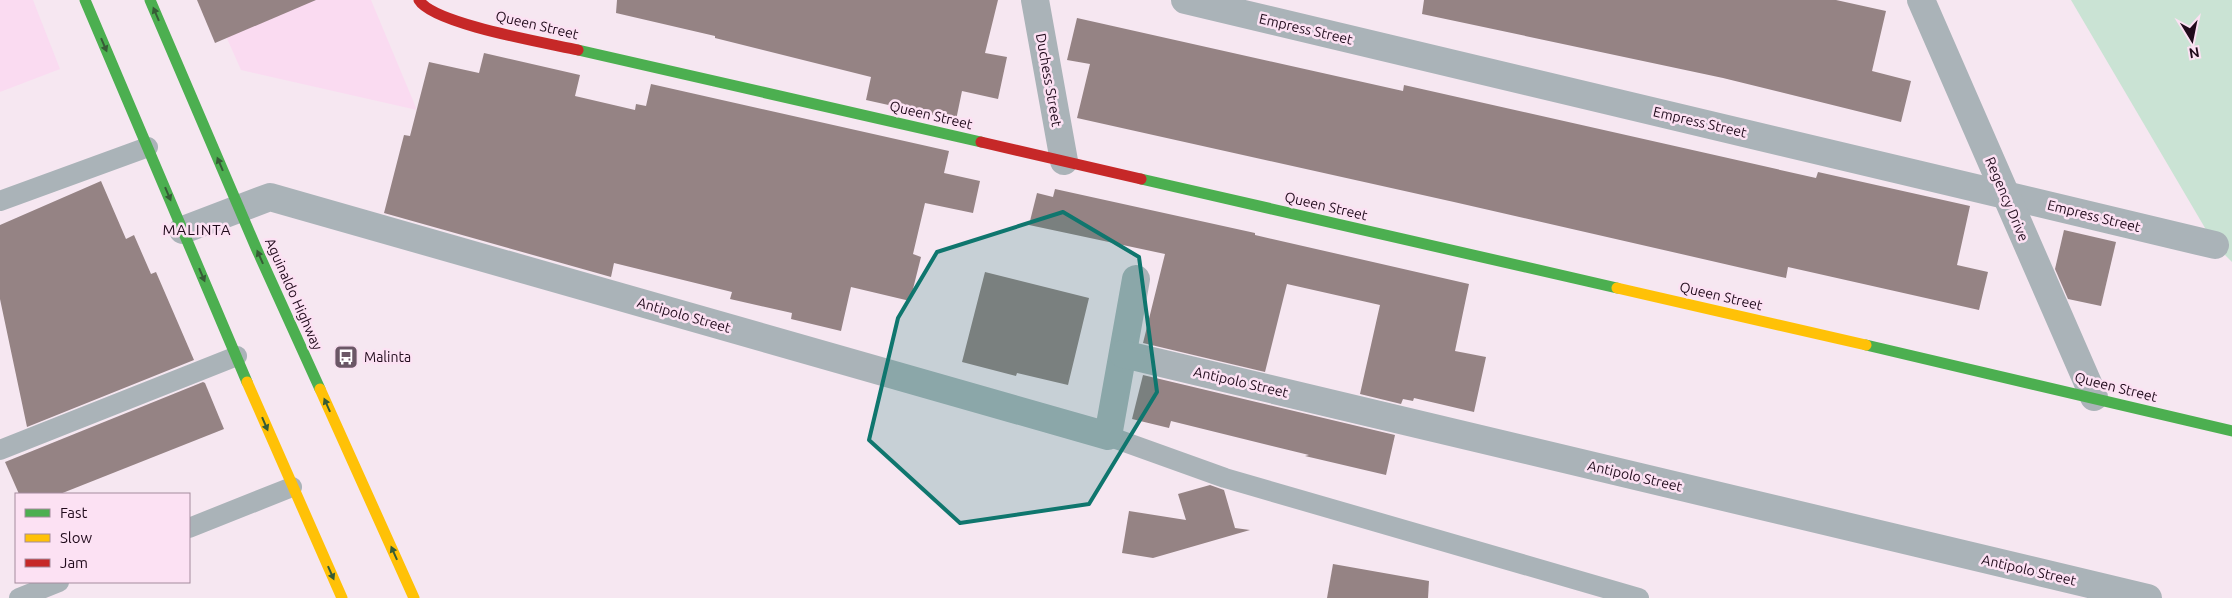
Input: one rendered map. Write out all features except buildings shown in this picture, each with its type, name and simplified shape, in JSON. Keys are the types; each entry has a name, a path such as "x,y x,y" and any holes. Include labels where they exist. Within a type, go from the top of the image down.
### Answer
{"street":[{"path":"86,0 292,487 342,598"},
{"name":"Aguinaldo Highway","path":"150,0 239,208 414,598"},
{"name":"Queen Street","path":"419,0 422,5 453,22 2094,397 2232,431"},
{"name":"Duchess Street","path":"1035,0 1064,161"},
{"name":"Empress Street","path":"1184,0 2215,245"},
{"name":"Regency Drive","path":"1921,0 2094,397"},
{"name":"Antipolo Street","path":"183,230 270,197 1108,436"},
{"path":"1108,436 1136,279"},
{"name":"Antipolo Street","path":"1123,354 2148,598"}],"lane":[{"path":"0,201 148,147"},
{"path":"0,450 237,356"},
{"path":"1108,436 1225,478 1639,598"},
{"path":"190,528 292,487"},
{"path":"19,598 56,583"}],"highlighted area":[{"path":"1063,212 1139,257 1157,392 1089,504 960,523 869,440 898,318 937,252"}],"shaded area":[{"path":"0,0 33,0 60,69 0,92"},
{"path":"210,0 371,0 417,110 241,70"}],"green space":[{"path":"2071,0 2232,0 2232,262 2215,245"}],"traffic: fast":[{"path":"85,0 247,382"},
{"path":"150,0 257,250 320,389"},
{"path":"578,50 981,142"},
{"path":"1141,179 1617,288"},
{"path":"1866,345 2232,431"}],"traffic: slow":[{"path":"1617,288 1866,345"},
{"path":"247,382 342,598"},
{"path":"320,389 414,598"}],"traffic: jam":[{"path":"419,0 429,9 467,25 578,50"},
{"path":"981,142 1141,179"}],"place":[{"name":"Malinta","path":"346,357"}],"district":[{"name":"MALINTA","path":"197,230"}]}
